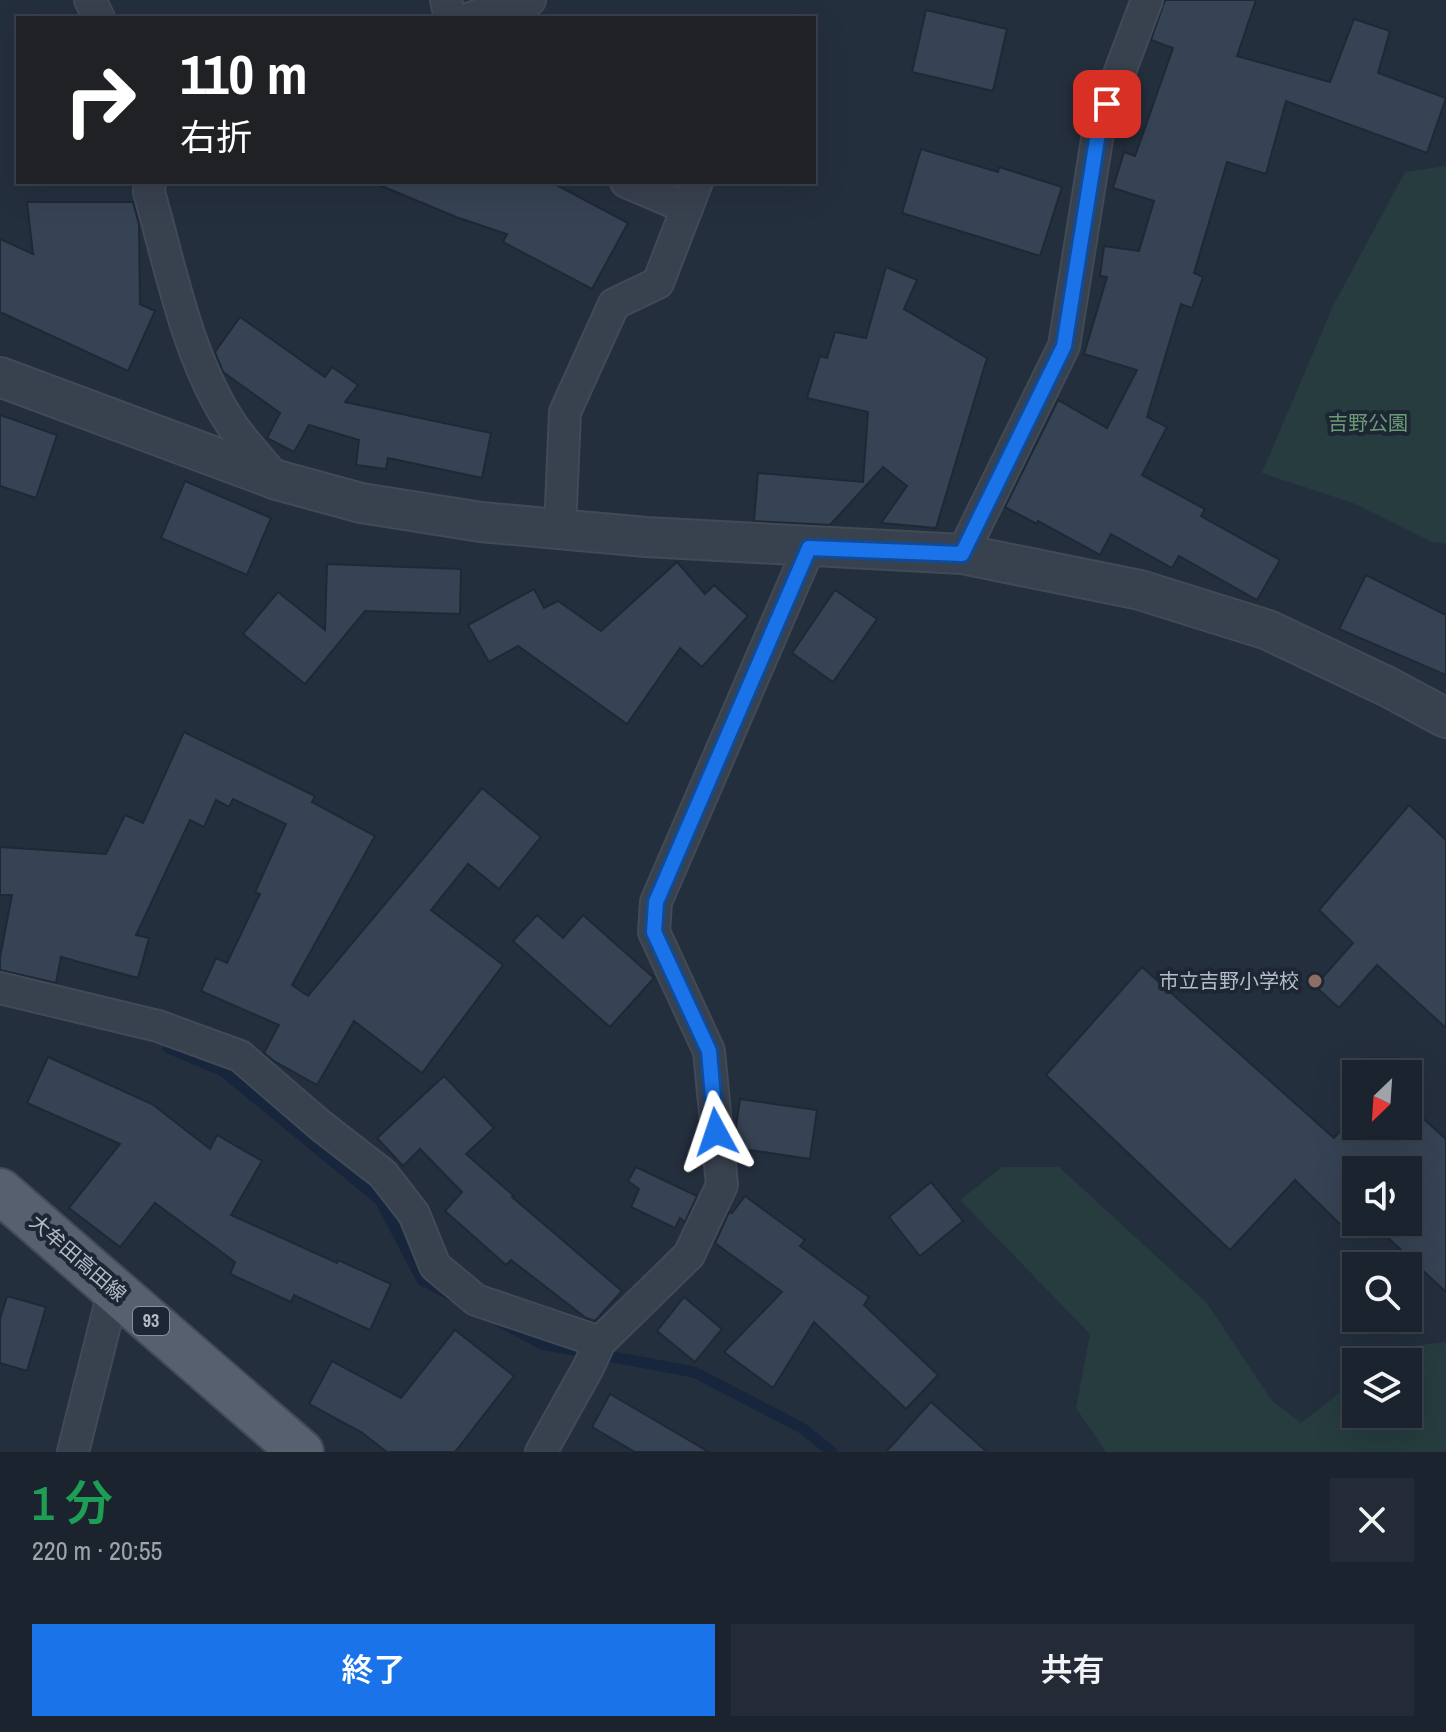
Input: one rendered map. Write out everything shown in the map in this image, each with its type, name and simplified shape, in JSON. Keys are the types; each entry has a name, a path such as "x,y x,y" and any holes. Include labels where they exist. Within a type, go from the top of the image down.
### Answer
{"main road":[{"name":"大牟田高田線","path":"0,1191 301,1452"}],"street":[{"path":"477,16 530,0"},
{"path":"962,554 1064,346 1099,127 1147,0"},
{"path":"150,184 149,192 185,319 210,385 233,427 277,480"},
{"path":"560,529 565,412 614,304 658,283 692,195 636,184"},
{"path":"0,377 277,480 361,503 481,522 560,529 809,548 962,554 1140,590 1268,630 1446,718"},
{"path":"541,1452 594,1353 689,1255 722,1185 709,1051 654,932 656,902 809,548"},
{"path":"0,988 158,1026 240,1056 383,1174 414,1214 435,1266 476,1300 594,1353"},
{"path":"73,1452 114,1289"}],"green space":[{"name":"吉野公園","path":"1446,166 1446,544 1432,542 1353,503 1262,473 1333,306 1405,172"},
{"path":"1002,1167 1059,1167 1207,1303 1272,1401 1301,1423 1342,1391 1342,1428 1422,1428 1422,1348 1395,1348 1446,1342 1446,1452 1106,1452 1076,1408 1090,1334 960,1200"}],"building":[{"path":"1165,0 1256,0 1237,56 1330,82 1354,19 1390,31 1378,73 1446,98 1427,153 1286,101 1266,174 1227,162 1194,273 1203,277 1192,308 1181,304 1147,417 1167,427 1142,475 1205,509 1201,516 1280,560 1257,600 1179,556 1172,568 1111,534 1100,555 1005,507 1058,400 1107,428 1137,370 1084,354 1107,277 1100,276 1104,246 1139,251 1154,201 1113,188 1124,152 1135,156 1173,48 1151,40"},
{"path":"926,10 1007,29 993,91 912,72"},
{"path":"921,149 998,172 999,167 1062,187 1040,256 902,213"},
{"path":"377,184 555,184 628,223 592,289 503,242 507,234 456,217"},
{"path":"27,202 133,202 139,224 140,304 155,311 128,371 0,312 0,239 33,254"},
{"path":"886,267 917,280 904,309 987,358 936,528 881,523 907,486 883,467 830,525 754,521 758,473 863,482 868,412 807,398 820,356 827,358 835,332 866,338"},
{"path":"240,317 325,377 332,367 358,385 345,402 491,433 482,478 388,458 386,469 356,465 359,440 309,425 294,452 267,438 280,413 223,372 215,352"},
{"path":"0,415 57,435 36,498 0,486"},
{"path":"185,481 271,518 247,575 161,538"},
{"path":"677,562 705,594 714,585 748,616 702,667 680,648 627,724 518,646 489,662 468,625 534,589 544,608 558,601 601,631"},
{"path":"327,564 461,569 460,614 365,611 305,684 243,634 278,592 325,630"},
{"path":"1366,575 1446,615 1446,675 1339,629"},
{"path":"835,590 877,619 833,682 792,653"},
{"path":"184,732 315,796 312,802 375,836 292,985 308,996 482,788 541,837 499,889 468,864 431,910 503,965 422,1073 354,1021 317,1085 264,1053 279,1025 201,991 216,958 227,963 260,894 255,892 286,824 233,799 229,807 216,800 204,827 190,820 136,935 149,938 138,978 61,957 56,983 0,970 12,895 0,895 0,847 106,854 125,815 143,823"},
{"path":"1409,805 1446,840 1446,1028 1377,965 1339,1008 1315,986 1353,943 1319,910"},
{"path":"537,915 563,938 583,915 654,978 610,1027 513,941"},
{"path":"1142,967 1334,1138 1342,1129 1342,1140 1422,1140 1422,1118 1446,1139 1446,1292 1422,1270 1422,1252 1403,1252 1386,1236 1422,1236 1422,1156 1342,1156 1342,1226 1295,1180 1230,1250 1046,1075"},
{"path":"48,1057 152,1104 210,1149 217,1135 262,1161 231,1215 391,1284 370,1330 294,1295 291,1302 230,1274 235,1262 155,1203 120,1247 69,1208 120,1144 27,1103"},
{"path":"444,1076 494,1128 466,1154 622,1291 595,1321 586,1318 511,1260 506,1265 445,1211 462,1192 420,1149 403,1166 377,1138"},
{"path":"740,1099 817,1110 810,1159 736,1148"},
{"path":"636,1167 697,1196 685,1222 680,1218 675,1228 631,1207 639,1189 628,1181"},
{"path":"931,1182 963,1221 920,1256 889,1217"},
{"path":"745,1196 805,1240 800,1246 869,1297 864,1305 938,1375 906,1409 814,1322 773,1388 724,1352 782,1292 715,1243 729,1212 732,1213"},
{"path":"7,1296 46,1307 27,1371 0,1363 0,1319"},
{"path":"684,1297 722,1329 695,1362 657,1331"},
{"path":"455,1330 514,1376 455,1452 387,1452 361,1432 309,1404 332,1361 401,1398"},
{"path":"610,1394 709,1452 635,1452 592,1427"},
{"path":"931,1402 987,1452 886,1452"}],"waterway":[{"path":"168,1048 223,1071 380,1200 422,1280 452,1296"},
{"path":"499,1321 542,1344 694,1372 802,1428 832,1452"}],"place":[{"name":"市立吉野小学校","path":"1315,981"}],"route":[{"path":"716,1132 709,1051 654,932 656,902 809,548 962,554 1064,346 1099,127 1107,104"}]}
